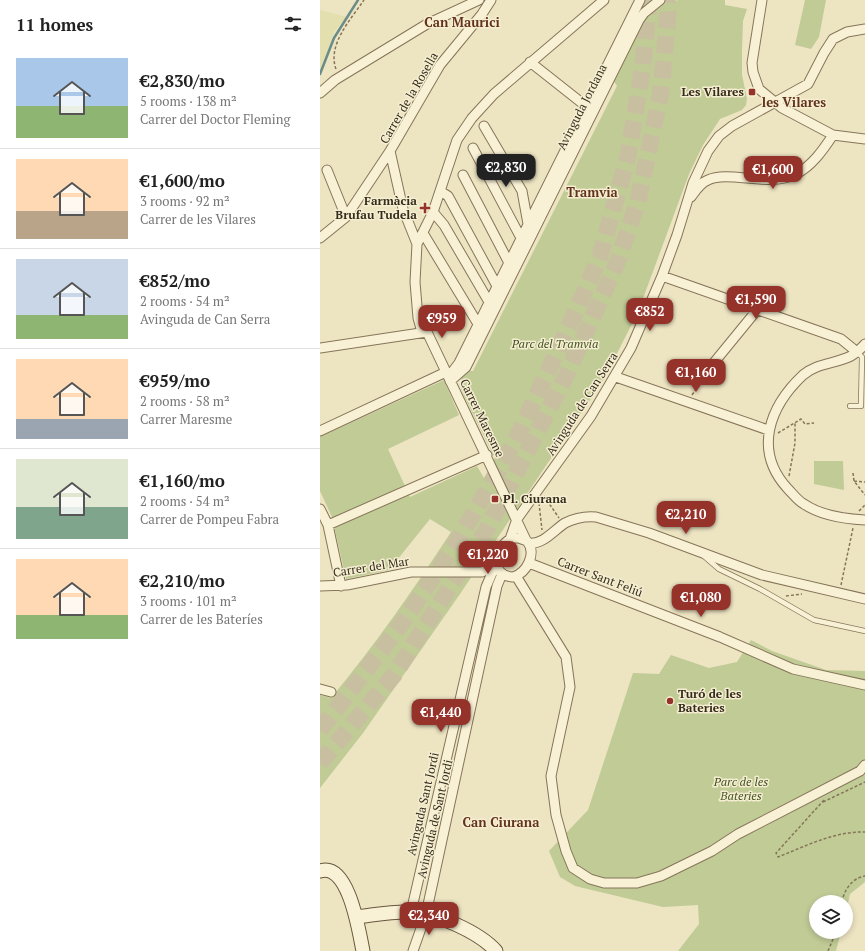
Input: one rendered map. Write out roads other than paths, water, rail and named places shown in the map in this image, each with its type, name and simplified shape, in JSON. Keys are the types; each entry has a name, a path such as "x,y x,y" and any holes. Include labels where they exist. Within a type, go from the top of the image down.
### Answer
{"street":[{"path":"320,93 341,76 427,24 479,0"},
{"name":"Carrer de la Rosella","path":"418,244 403,209 390,152 440,65 482,14 491,0"},
{"path":"320,348 422,332 418,318 415,282 418,244 440,191 457,140 472,118 494,94 604,0"},
{"name":"Avinguda Jordana","path":"450,382 453,371 459,363 640,0"},
{"name":"Avinguda Jordana","path":"450,382 466,367 639,20 644,13 660,0"},
{"path":"762,0 754,42 753,72 759,89 773,102 833,135 865,139"},
{"name":"Avinguda de Can Serra","path":"518,520 592,416 616,377 637,336 662,276 693,183 703,160 713,144 726,130 773,102 808,84 833,39 847,32 865,29"},
{"path":"530,62 587,107"},
{"path":"484,126 522,191 528,224"},
{"path":"686,206 701,184 714,178 779,179 794,175 814,160 833,135"},
{"path":"473,148 521,238"},
{"path":"320,238 346,217 390,152"},
{"path":"703,160 705,171 714,178"},
{"path":"327,170 346,217"},
{"path":"463,174 509,263"},
{"path":"440,191 448,196 497,286"},
{"path":"432,212 444,225 489,302"},
{"path":"423,232 478,324"},
{"path":"662,276 840,339 857,352"},
{"path":"712,365 756,310"},
{"name":"Carrer Maresme","path":"422,332 428,332 450,382 487,455 527,541"},
{"path":"865,344 857,352 850,356 823,364 804,374 780,402 768,435 771,463 780,480 803,504 827,514 865,520"},
{"path":"320,431 446,372"},
{"path":"616,377 688,401 768,435"},
{"path":"328,525 487,455"},
{"path":"320,509 328,525 341,586"},
{"path":"510,539 519,538 538,543 564,524 580,518 596,517 697,550 762,574 865,599"},
{"path":"516,576 502,574 497,569 496,564 501,549 510,539 518,520"},
{"path":"516,576 529,563 531,553 527,541"},
{"name":"Carrer Sant Feliú","path":"529,563 713,634 794,669 865,685"},
{"name":"Carrer del Mar","path":"320,586 341,586 411,572 482,572 496,564"},
{"name":"Avinguda Sant Jordi","path":"411,912 486,587 496,564"},
{"name":"Avinguda de Sant Jordi","path":"413,951 426,914 497,586 502,574"},
{"path":"516,576 566,657 570,687 551,776 556,815 566,851 573,868 590,879 604,883 637,883 661,876 712,851 738,834 860,771 865,766"},
{"path":"320,689 331,692"},
{"path":"320,871 328,870 339,875 344,881 356,917 363,951"},
{"path":"356,917 411,912 426,914 448,921 490,944 496,951"}],"lane":[{"path":"850,406 861,406 860,388 862,357 857,352"},
{"path":"697,550 719,569 760,589 814,620 865,631"}],"waterway":[{"path":"320,74 334,38 358,0"}],"tunnel":[{"path":"320,730 402,623 456,543 520,431 577,309 600,256 628,156 643,65 649,0"},
{"path":"320,763 394,675 486,531 567,374 617,263 638,201 661,92 668,14 667,0"}],"place":[{"name":"Les Vilares","path":"752,92"},
{"name":"Farmàcia Brufau Tudela","path":"425,208"},
{"name":"Pl. Ciurana","path":"495,499"},
{"name":"Turó de les Bateries","path":"670,701"}],"district":[{"name":"Can Maurici","path":"462,22"},
{"name":"les Vilares","path":"794,102"},
{"name":"Tramvia","path":"592,192"},
{"name":"Can Ciurana","path":"501,822"}],"park label":[{"name":"Parc del Tramvia","path":"555,344"},
{"name":"Parc de les Bateries","path":"741,789"}]}
